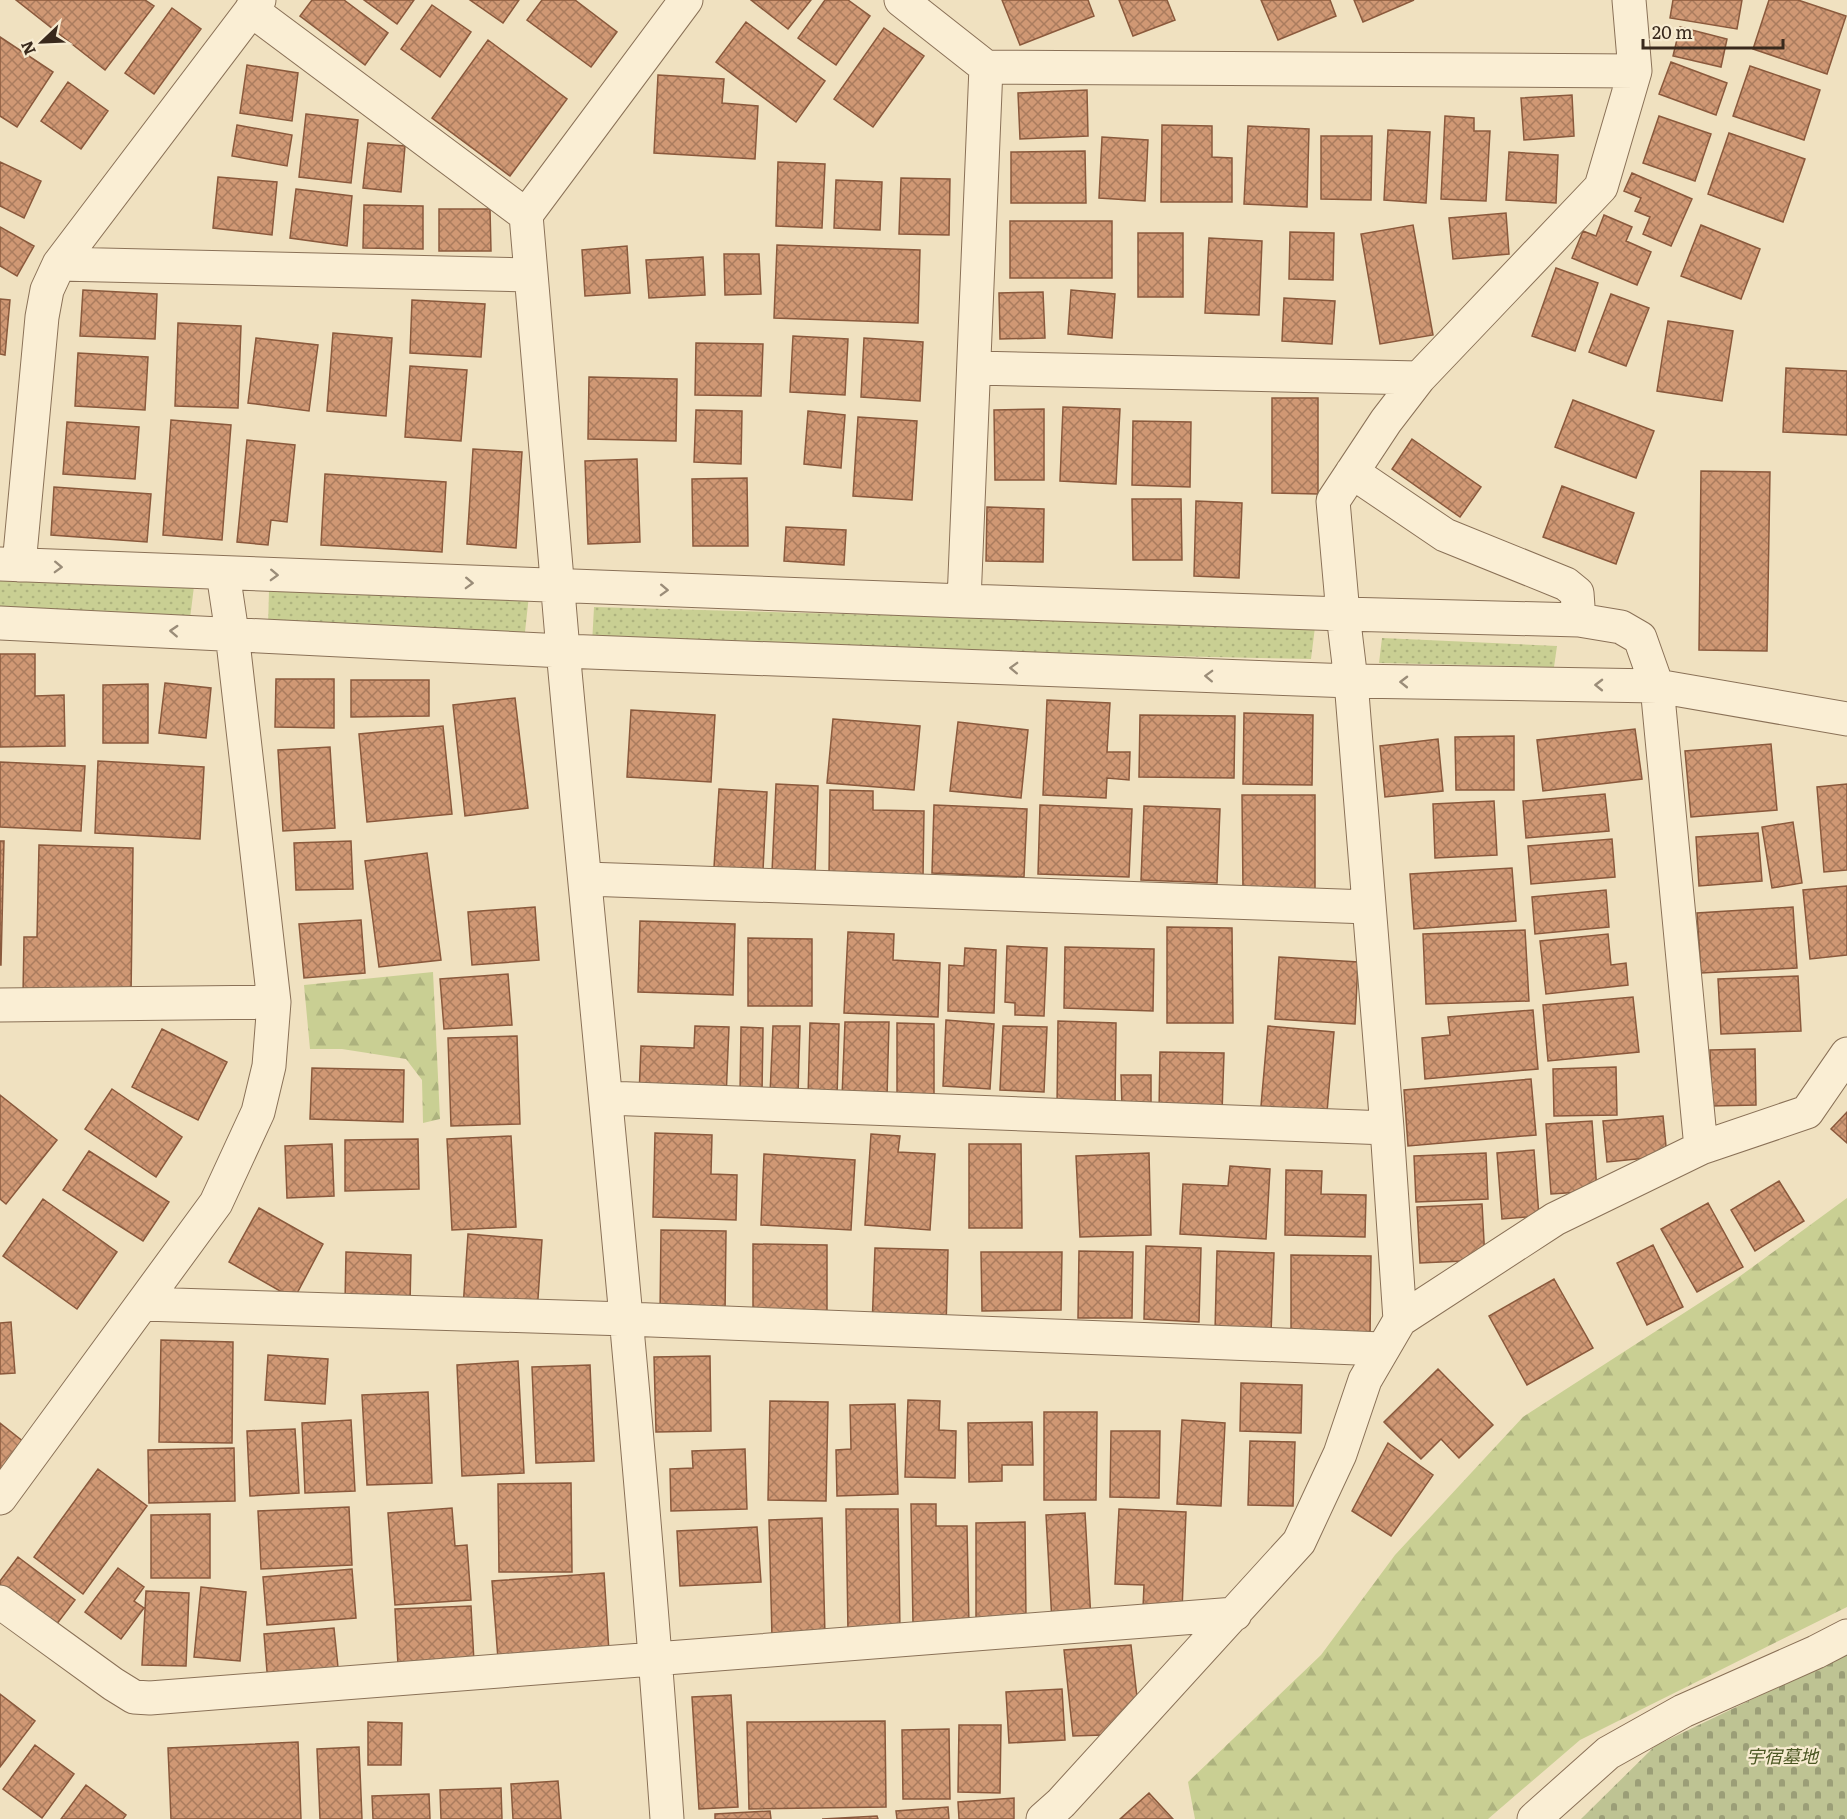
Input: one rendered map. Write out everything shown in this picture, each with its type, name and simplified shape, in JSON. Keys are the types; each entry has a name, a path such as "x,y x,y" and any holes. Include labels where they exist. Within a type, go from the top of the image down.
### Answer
{"street":[{"path":"667,1819 656,1658 586,879 563,651 526,215 687,0"},
{"path":"901,0 986,67 1635,71"},
{"path":"1400,1320 1351,681 1333,501 1419,378 1601,187 1635,71 1629,0"},
{"path":"526,215 255,5 59,264 47,290 10,564 964,601 1579,620 1621,627 1640,638 1658,686 1701,1148"},
{"path":"964,601 986,67"},
{"path":"59,264 531,275"},
{"path":"974,368 1419,378"},
{"path":"1352,472 1445,535 1566,584 1577,593 1579,620"},
{"path":"0,1498 216,1203 258,1112 269,1066 274,1002 232,633 223,573"},
{"path":"0,623 563,651 1351,681 1658,686 1847,719"},
{"path":"586,879 1369,907"},
{"path":"0,1005 274,1002"},
{"path":"1043,1819 1061,1803 1299,1542 1340,1455 1365,1380 1400,1320 1555,1219 1701,1148 1807,1112 1847,1054"},
{"path":"606,1098 1387,1128"},
{"path":"142,1304 626,1319 1382,1349"},
{"path":"0,1602 112,1684 134,1697 142,1698 1235,1614"},
{"path":"1534,1819 1608,1753 1683,1711 1847,1636"}],"green space":[{"path":"0,578 194,586 190,619 0,612"},
{"path":"269,591 529,595 525,632 268,627"},
{"path":"594,607 1315,627 1311,659 592,644"},
{"path":"1382,638 1557,646 1554,667 1379,663"},
{"path":"433,972 440,1119 423,1123 422,1080 406,1059 342,1049 310,1049 304,985"},
{"path":"1847,1198 1847,1607 1580,1740 1488,1819 1195,1819 1188,1782 1321,1655 1395,1555 1523,1417 1732,1282"},
{"name":"宇宿墓地","path":"1847,1654 1847,1819 1581,1819 1655,1746"}],"building":[{"path":"16,0 145,0 154,6 105,70"},
{"path":"312,0 344,0 388,33 365,65 300,16"},
{"path":"364,0 414,0 397,24"},
{"path":"470,0 519,0 503,23"},
{"path":"542,0 575,0 617,32 591,67 527,20"},
{"path":"751,0 811,0 788,29"},
{"path":"825,0 848,0 870,16 836,65 798,38"},
{"path":"1002,0 1088,0 1094,16 1020,45"},
{"path":"1119,0 1167,0 1175,20 1133,36"},
{"path":"1261,0 1330,0 1336,16 1278,40"},
{"path":"1354,0 1414,0 1363,22"},
{"path":"1673,0 1742,0 1737,29 1670,18"},
{"path":"1769,0 1798,0 1846,16 1827,74 1753,49"},
{"path":"432,5 471,32 440,77 401,49"},
{"path":"172,8 201,29 154,94 125,73"},
{"path":"746,22 825,81 796,122 716,62"},
{"path":"1680,27 1727,39 1721,67 1673,56"},
{"path":"884,28 924,56 873,127 834,99"},
{"path":"0,37 53,72 17,127 0,116"},
{"path":"488,40 567,99 510,176 432,118"},
{"path":"1671,62 1727,83 1716,115 1659,94"},
{"path":"247,65 298,73 292,121 240,113"},
{"path":"1750,66 1820,90 1804,140 1733,116"},
{"path":"658,75 724,79 722,103 758,106 755,159 654,153"},
{"path":"68,82 108,111 81,149 41,121"},
{"path":"1087,90 1088,136 1020,139 1018,93"},
{"path":"1572,95 1574,136 1524,140 1521,98"},
{"path":"306,114 358,120 351,183 299,177"},
{"path":"1445,116 1474,118 1474,131 1490,131 1486,201 1441,199"},
{"path":"1659,116 1711,134 1695,181 1643,163"},
{"path":"237,125 292,135 287,166 232,156"},
{"path":"1162,125 1212,126 1212,157 1232,158 1232,202 1161,202"},
{"path":"1248,126 1309,129 1307,207 1244,204"},
{"path":"1388,130 1430,132 1426,203 1384,200"},
{"path":"1729,133 1805,159 1783,222 1708,194"},
{"path":"1321,136 1372,136 1371,200 1321,199"},
{"path":"1102,137 1148,140 1145,201 1099,198"},
{"path":"368,143 405,146 401,192 363,188"},
{"path":"1085,151 1086,203 1011,203 1011,152"},
{"path":"1509,152 1558,155 1556,203 1506,200"},
{"path":"0,162 41,181 24,218 0,206"},
{"path":"778,162 825,164 822,228 776,226"},
{"path":"1632,173 1692,199 1671,246 1643,234 1650,217 1635,211 1641,198 1624,191"},
{"path":"218,177 277,182 272,235 213,228"},
{"path":"901,178 950,179 949,235 899,234"},
{"path":"836,180 882,182 880,230 834,228"},
{"path":"296,189 352,196 347,246 290,238"},
{"path":"364,205 423,206 423,249 363,248"},
{"path":"439,209 490,209 491,251 439,251"},
{"path":"1506,213 1509,254 1453,259 1449,218"},
{"path":"1604,215 1632,227 1626,241 1651,252 1637,285 1572,258 1583,231 1596,236"},
{"path":"1010,221 1112,221 1112,278 1010,278"},
{"path":"1413,225 1433,335 1380,344 1361,234"},
{"path":"1701,225 1760,249 1741,299 1681,276"},
{"path":"0,227 34,246 17,276 0,266"},
{"path":"1290,232 1334,233 1333,280 1289,279"},
{"path":"1138,233 1183,233 1183,297 1138,297"},
{"path":"1209,238 1262,241 1259,315 1205,313"},
{"path":"777,245 920,250 918,323 774,318"},
{"path":"627,246 630,293 585,296 582,250"},
{"path":"724,254 759,254 761,294 725,295"},
{"path":"703,257 705,295 649,298 646,260"},
{"path":"1556,268 1598,283 1575,351 1532,336"},
{"path":"83,290 157,294 155,339 80,336"},
{"path":"1071,290 1115,294 1112,338 1068,334"},
{"path":"1043,292 1045,338 1000,339 999,293"},
{"path":"1611,294 1649,308 1626,366 1589,352"},
{"path":"1284,298 1335,301 1332,344 1282,341"},
{"path":"0,299 10,300 5,355 0,354"},
{"path":"412,300 485,304 481,357 410,353"},
{"path":"1668,321 1733,331 1722,401 1657,391"},
{"path":"178,323 241,326 238,408 175,406"},
{"path":"333,333 392,338 386,416 327,411"},
{"path":"793,336 848,339 845,395 790,392"},
{"path":"256,338 318,345 309,411 248,403"},
{"path":"864,338 923,342 920,401 861,397"},
{"path":"696,343 763,344 761,396 695,395"},
{"path":"78,353 148,357 145,410 75,406"},
{"path":"410,366 467,370 461,441 405,437"},
{"path":"1786,368 1847,371 1847,435 1783,432"},
{"path":"589,377 677,379 676,441 588,439"},
{"path":"1272,398 1318,398 1318,494 1272,493"},
{"path":"1573,400 1654,431 1636,478 1555,447"},
{"path":"1063,407 1120,409 1116,484 1060,481"},
{"path":"1044,409 1044,480 995,480 994,410"},
{"path":"696,410 742,411 741,464 694,462"},
{"path":"808,411 845,415 841,468 804,464"},
{"path":"858,417 917,421 912,500 853,496"},
{"path":"171,420 231,425 222,540 163,535"},
{"path":"1133,421 1191,422 1190,487 1132,485"},
{"path":"67,422 139,427 135,479 63,474"},
{"path":"1412,439 1481,487 1460,517 1392,469"},
{"path":"247,440 295,445 287,522 271,520 268,545 237,542"},
{"path":"473,449 522,452 516,548 467,544"},
{"path":"637,459 640,542 588,544 585,461"},
{"path":"1701,471 1770,472 1767,651 1699,650"},
{"path":"325,474 446,482 442,552 321,545"},
{"path":"747,478 748,546 693,546 692,479"},
{"path":"1562,486 1634,513 1616,564 1543,537"},
{"path":"54,487 151,494 147,542 51,535"},
{"path":"1132,499 1181,499 1182,560 1133,560"},
{"path":"1196,501 1242,503 1239,578 1194,576"},
{"path":"987,507 1044,509 1043,562 986,561"},
{"path":"786,527 846,530 844,565 784,561"},
{"path":"0,654 35,654 35,696 64,695 65,746 0,747"},
{"path":"276,679 334,679 334,728 275,727"},
{"path":"351,680 429,680 429,716 351,717"},
{"path":"165,683 211,688 206,738 159,733"},
{"path":"148,684 148,743 103,743 103,685"},
{"path":"515,698 528,808 465,816 453,705"},
{"path":"1047,700 1110,703 1107,752 1130,752 1129,780 1107,778 1106,798 1043,795"},
{"path":"631,710 715,715 711,782 627,777"},
{"path":"1244,713 1313,715 1312,785 1243,784"},
{"path":"1140,715 1235,716 1234,778 1139,777"},
{"path":"833,719 920,726 914,790 827,783"},
{"path":"958,722 1028,730 1021,798 950,791"},
{"path":"443,726 452,814 367,822 359,734"},
{"path":"1635,729 1642,779 1543,791 1537,740"},
{"path":"1514,736 1514,790 1456,790 1455,737"},
{"path":"1438,739 1443,791 1385,797 1380,746"},
{"path":"1771,744 1777,810 1691,817 1685,751"},
{"path":"330,747 335,828 283,831 278,750"},
{"path":"98,761 204,767 200,839 95,833"},
{"path":"0,762 85,766 81,831 0,827"},
{"path":"776,784 818,786 815,874 772,872"},
{"path":"1847,784 1847,870 1824,872 1817,787"},
{"path":"719,789 767,792 763,870 714,867"},
{"path":"830,790 873,791 873,810 924,811 923,878 829,877"},
{"path":"1605,794 1609,831 1526,838 1523,801"},
{"path":"1242,795 1315,795 1315,892 1243,891"},
{"path":"1494,801 1497,855 1435,858 1433,804"},
{"path":"934,805 1027,809 1024,877 932,873"},
{"path":"1040,805 1132,809 1129,877 1038,874"},
{"path":"1144,806 1220,809 1217,883 1141,880"},
{"path":"1793,822 1802,883 1772,888 1762,827"},
{"path":"1758,833 1762,881 1699,886 1696,837"},
{"path":"1612,839 1615,877 1531,884 1528,846"},
{"path":"0,841 4,841 1,965 0,965"},
{"path":"351,841 353,889 296,890 294,843"},
{"path":"39,845 133,848 131,997 23,995 24,937 37,937"},
{"path":"427,853 441,960 379,967 365,861"},
{"path":"1512,868 1516,921 1414,929 1410,874"},
{"path":"1847,886 1847,955 1810,959 1803,890"},
{"path":"1606,890 1609,927 1535,934 1532,897"},
{"path":"535,907 539,960 472,965 468,912"},
{"path":"1793,907 1797,968 1701,973 1697,913"},
{"path":"361,920 365,973 304,978 299,924"},
{"path":"640,921 735,924 733,995 638,992"},
{"path":"1167,927 1232,928 1233,1023 1167,1023"},
{"path":"1525,930 1529,1001 1426,1004 1423,934"},
{"path":"848,932 894,934 893,960 940,963 938,1017 844,1013"},
{"path":"1608,934 1611,965 1626,963 1628,985 1546,994 1540,941"},
{"path":"748,938 812,939 812,1006 748,1006"},
{"path":"1007,946 1047,948 1044,1016 1015,1015 1015,1003 1005,1002"},
{"path":"1065,947 1154,949 1153,1011 1064,1008"},
{"path":"965,948 996,950 994,1013 948,1011 949,965 964,966"},
{"path":"1279,957 1358,962 1355,1024 1275,1019"},
{"path":"508,974 512,1025 444,1029 440,979"},
{"path":"1798,976 1801,1031 1721,1034 1718,979"},
{"path":"1633,997 1639,1052 1548,1061 1543,1005"},
{"path":"1533,1010 1538,1069 1425,1079 1422,1038 1450,1035 1448,1017"},
{"path":"946,1020 994,1024 990,1089 943,1086"},
{"path":"1058,1021 1116,1023 1115,1108 1057,1107"},
{"path":"845,1022 889,1022 887,1098 842,1097"},
{"path":"810,1023 839,1024 837,1098 808,1097"},
{"path":"897,1023 934,1024 934,1095 897,1096"},
{"path":"695,1026 729,1027 726,1099 639,1096 641,1046 694,1048"},
{"path":"773,1026 800,1026 798,1096 770,1095"},
{"path":"1003,1026 1047,1027 1044,1092 1000,1090"},
{"path":"1268,1026 1334,1032 1327,1112 1261,1106"},
{"path":"741,1027 763,1028 762,1094 740,1094"},
{"path":"162,1029 227,1062 198,1120 132,1087"},
{"path":"517,1036 520,1124 451,1126 448,1038"},
{"path":"1755,1049 1756,1105 1712,1106 1710,1050"},
{"path":"1160,1052 1224,1053 1222,1113 1159,1112"},
{"path":"1616,1067 1617,1115 1554,1116 1553,1069"},
{"path":"312,1068 404,1070 403,1122 310,1119"},
{"path":"1121,1075 1151,1075 1151,1107 1122,1106"},
{"path":"1531,1079 1536,1135 1408,1146 1404,1090"},
{"path":"112,1089 182,1137 156,1177 85,1129"},
{"path":"0,1095 57,1140 6,1204 0,1199"},
{"path":"1847,1112 1847,1143 1831,1129"},
{"path":"1663,1116 1667,1156 1607,1162 1603,1121"},
{"path":"1592,1121 1597,1191 1551,1194 1546,1124"},
{"path":"655,1133 712,1135 711,1174 737,1175 736,1220 653,1217"},
{"path":"871,1134 900,1136 898,1152 935,1154 930,1230 865,1225"},
{"path":"511,1136 516,1227 452,1230 447,1139"},
{"path":"418,1139 419,1189 345,1191 345,1140"},
{"path":"332,1144 334,1196 287,1198 285,1146"},
{"path":"969,1144 1021,1144 1022,1228 969,1228"},
{"path":"1534,1150 1539,1216 1502,1219 1497,1153"},
{"path":"89,1151 169,1202 143,1241 63,1190"},
{"path":"1149,1153 1151,1235 1080,1237 1076,1156"},
{"path":"1486,1153 1488,1199 1416,1202 1414,1156"},
{"path":"764,1154 855,1160 851,1230 761,1225"},
{"path":"1230,1166 1270,1169 1266,1239 1180,1234 1183,1184 1228,1186"},
{"path":"1286,1170 1322,1171 1321,1194 1366,1195 1365,1237 1285,1235"},
{"path":"1779,1181 1804,1221 1755,1251 1731,1210"},
{"path":"43,1199 117,1252 77,1309 3,1256"},
{"path":"1708,1203 1743,1267 1697,1292 1661,1229"},
{"path":"1482,1204 1485,1260 1420,1263 1417,1207"},
{"path":"259,1208 323,1244 294,1299 229,1262"},
{"path":"661,1230 726,1231 725,1316 660,1315"},
{"path":"468,1234 542,1240 537,1313 463,1308"},
{"path":"753,1244 827,1245 827,1320 753,1320"},
{"path":"1653,1245 1683,1307 1647,1325 1617,1263"},
{"path":"1146,1246 1201,1248 1199,1322 1144,1319"},
{"path":"875,1248 948,1250 946,1329 872,1327"},
{"path":"1079,1251 1133,1252 1132,1318 1078,1318"},
{"path":"1217,1251 1274,1253 1271,1333 1215,1331"},
{"path":"346,1252 411,1255 410,1305 345,1302"},
{"path":"981,1252 1062,1252 1061,1310 982,1311"},
{"path":"1291,1255 1371,1256 1370,1339 1291,1338"},
{"path":"1554,1279 1593,1348 1527,1385 1489,1316"},
{"path":"11,1322 15,1373 0,1374 0,1323"},
{"path":"161,1340 233,1342 232,1443 159,1442"},
{"path":"268,1355 328,1359 325,1404 265,1400"},
{"path":"710,1356 711,1431 656,1432 654,1357"},
{"path":"518,1361 524,1473 462,1476 457,1365"},
{"path":"590,1365 594,1461 536,1463 532,1367"},
{"path":"1438,1369 1493,1425 1459,1458 1441,1439 1421,1459 1384,1422"},
{"path":"1241,1383 1302,1385 1301,1433 1240,1431"},
{"path":"428,1392 432,1483 367,1485 362,1395"},
{"path":"908,1400 940,1401 939,1430 956,1431 955,1478 905,1477"},
{"path":"770,1401 828,1402 826,1501 768,1500"},
{"path":"895,1404 898,1494 837,1496 836,1450 851,1449 850,1405"},
{"path":"1044,1412 1097,1412 1096,1500 1044,1500"},
{"path":"351,1420 355,1491 305,1493 302,1423"},
{"path":"1182,1420 1225,1423 1221,1506 1177,1504"},
{"path":"1032,1422 1033,1465 1002,1465 1002,1481 969,1482 968,1423"},
{"path":"0,1423 29,1446 0,1481"},
{"path":"295,1429 299,1493 250,1496 247,1431"},
{"path":"1111,1431 1160,1431 1159,1498 1110,1497"},
{"path":"1250,1441 1295,1442 1293,1506 1248,1505"},
{"path":"1388,1443 1433,1475 1391,1536 1352,1511"},
{"path":"234,1448 235,1501 149,1503 148,1450"},
{"path":"745,1449 747,1509 671,1511 670,1469 693,1468 692,1451"},
{"path":"98,1469 147,1506 83,1594 34,1557"},
{"path":"571,1483 572,1572 499,1572 498,1484"},
{"path":"911,1504 936,1504 936,1526 967,1526 969,1625 913,1626"},
{"path":"349,1507 352,1565 261,1569 258,1511"},
{"path":"452,1508 455,1546 467,1545 471,1600 395,1605 388,1513"},
{"path":"846,1509 898,1509 900,1631 848,1632"},
{"path":"1119,1509 1186,1512 1182,1610 1143,1608 1144,1585 1115,1584"},
{"path":"1085,1513 1091,1620 1052,1622 1046,1515"},
{"path":"210,1514 210,1578 151,1578 151,1515"},
{"path":"822,1518 825,1636 772,1638 769,1520"},
{"path":"1025,1522 1026,1620 976,1620 976,1523"},
{"path":"757,1527 761,1582 680,1586 677,1531"},
{"path":"18,1557 75,1600 53,1629 0,1590 0,1581"},
{"path":"118,1568 144,1587 134,1601 144,1608 121,1639 85,1612"},
{"path":"352,1569 356,1618 267,1625 263,1577"},
{"path":"604,1573 609,1652 498,1659 492,1581"},
{"path":"201,1587 246,1592 240,1661 194,1657"},
{"path":"146,1591 189,1593 186,1666 142,1665"},
{"path":"471,1606 474,1662 398,1665 395,1609"},
{"path":"334,1628 339,1677 268,1684 264,1634"},
{"path":"1131,1645 1137,1697 1103,1735 1073,1736 1064,1650"},
{"path":"1062,1689 1065,1740 1009,1743 1006,1692"},
{"path":"0,1694 35,1721 0,1767"},
{"path":"731,1695 738,1807 699,1809 692,1697"},
{"path":"885,1721 886,1807 749,1809 747,1722"},
{"path":"368,1722 402,1723 401,1765 368,1765"},
{"path":"959,1725 1001,1725 1000,1793 958,1792"},
{"path":"949,1729 950,1799 903,1799 902,1730"},
{"path":"298,1742 301,1819 171,1819 168,1748"},
{"path":"35,1745 74,1774 42,1818 3,1789"},
{"path":"359,1747 362,1819 320,1819 317,1749"},
{"path":"558,1781 561,1819 513,1819 511,1784"},
{"path":"86,1785 126,1815 123,1819 61,1819"},
{"path":"501,1788 502,1819 441,1819 440,1790"},
{"path":"1149,1793 1173,1819 1120,1819"},
{"path":"429,1794 430,1819 373,1819 372,1796"},
{"path":"1014,1798 1014,1819 959,1819 958,1802"},
{"path":"948,1807 949,1819 897,1819 896,1811"},
{"path":"770,1811 771,1819 715,1819 715,1814"},
{"path":"877,1816 878,1819 822,1819"}]}
